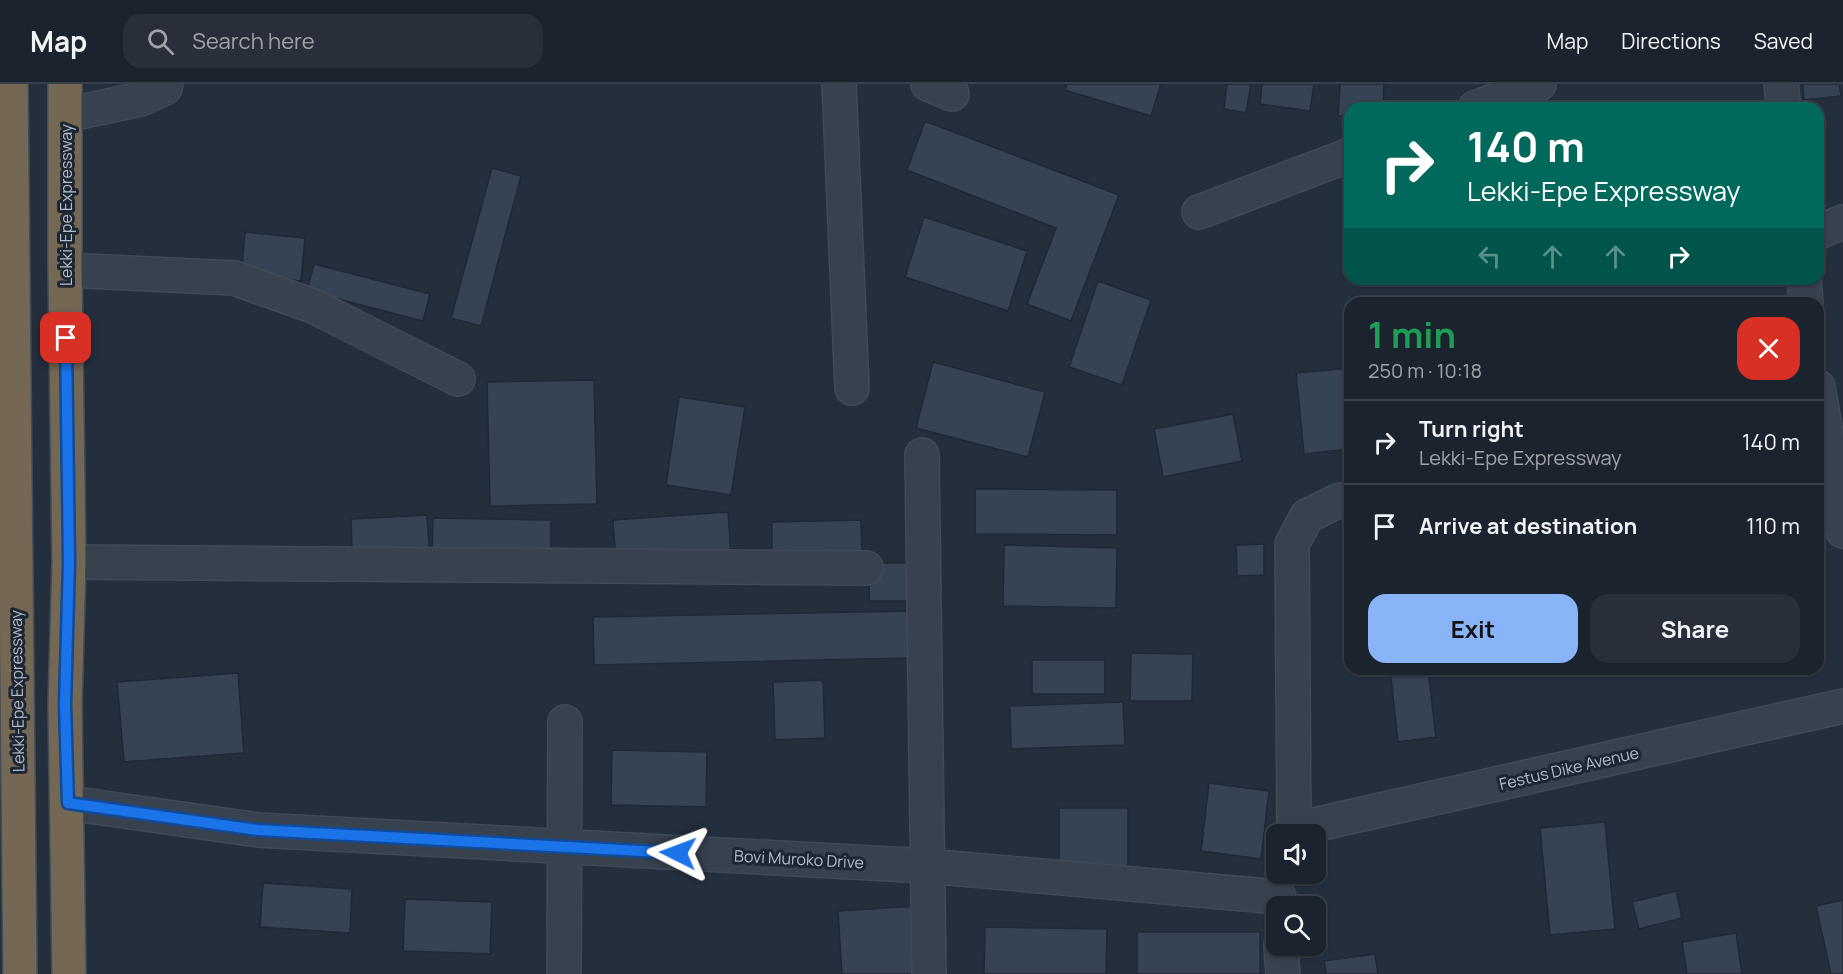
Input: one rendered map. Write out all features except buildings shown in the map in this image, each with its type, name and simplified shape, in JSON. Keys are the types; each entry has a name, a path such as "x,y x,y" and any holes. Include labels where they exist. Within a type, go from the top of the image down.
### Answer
{"highway":[{"name":"Lekki-Epe Expressway","path":"10,84 20,974"},
{"name":"Lekki-Epe Expressway","path":"66,100 65,270 69,562 65,705 69,974"}],"street":[{"path":"66,100 141,99 165,88 166,84"},
{"path":"839,84 852,388"},
{"path":"1491,102 1539,84"},
{"path":"1781,84 1783,102"},
{"path":"1199,212 1344,157"},
{"path":"1824,230 1843,222"},
{"path":"65,270 234,278 313,306 458,379"},
{"path":"1824,422 1843,531"},
{"path":"922,455 929,974"},
{"path":"1295,824 1292,544 1307,516 1344,500"},
{"path":"69,562 867,568"},
{"name":"Festus Dike Avenue","path":"1326,824 1843,706"},
{"path":"564,974 565,722"},
{"name":"Bovi Muroko Drive","path":"68,803 258,830 927,866 1281,892"},
{"path":"1282,956 1283,974"}],"route":[{"path":"66,338 69,562 65,705 68,803 258,830 678,853"}]}
